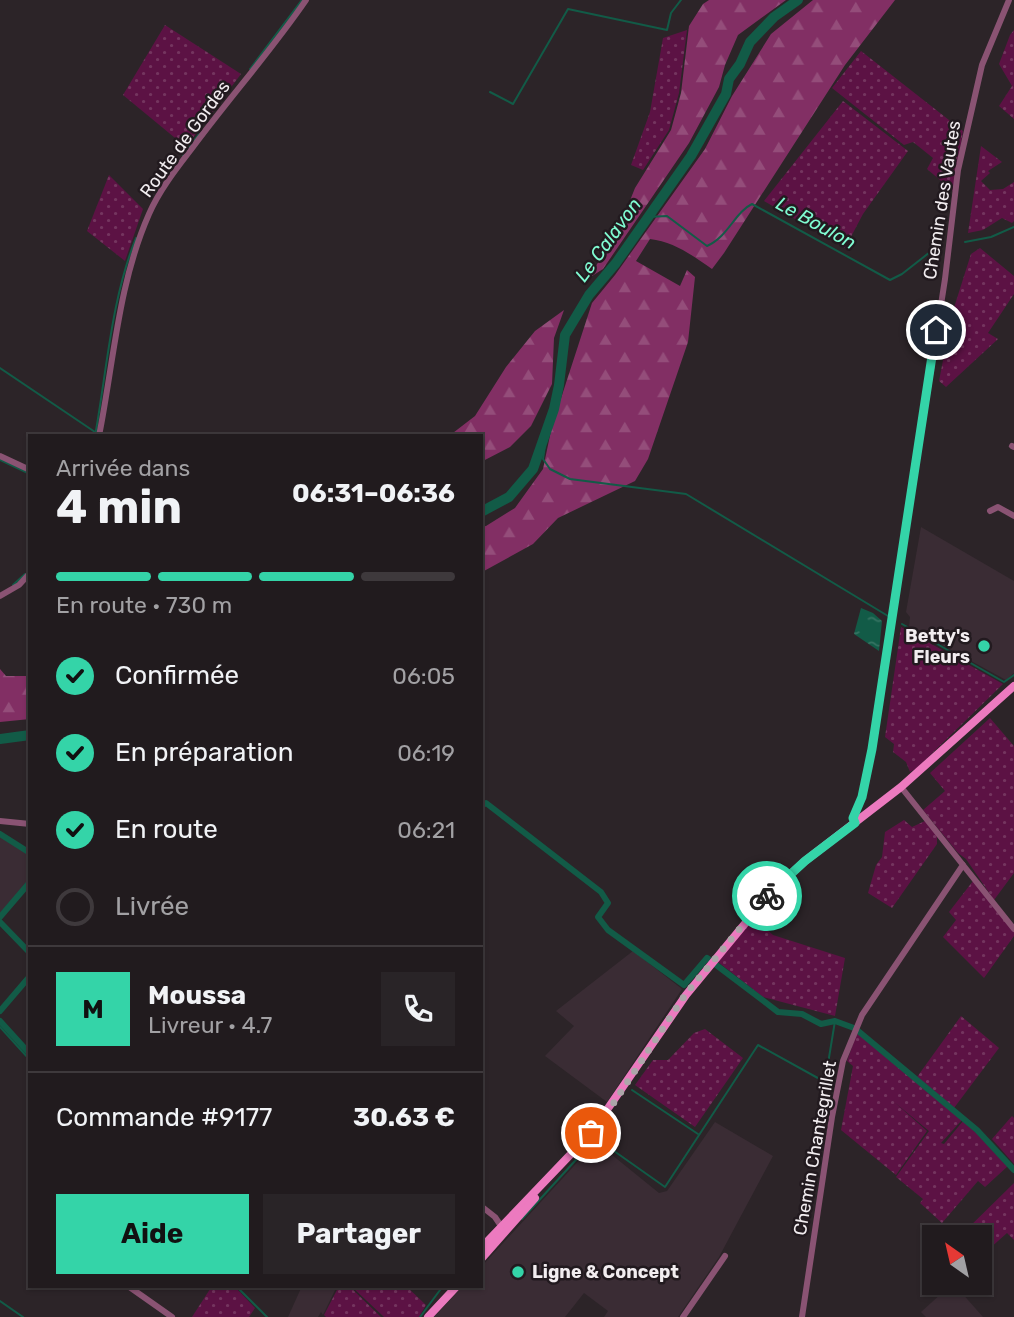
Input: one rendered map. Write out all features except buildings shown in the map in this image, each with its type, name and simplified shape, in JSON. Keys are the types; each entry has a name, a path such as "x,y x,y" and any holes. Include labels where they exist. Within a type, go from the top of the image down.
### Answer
{"main road":[{"path":"485,1249 601,1120 685,995 750,914 788,875 901,787 1014,686"},
{"path":"485,1249 564,1163"},
{"path":"428,1317 447,1288"},
{"path":"428,1317 455,1288"}],"street":[{"name":"Route de Gordes","path":"99,434 124,292 134,254 150,212 169,178 306,0"},
{"name":"Chemin des Vautes","path":"855,823 853,818 862,797 872,749 945,279 958,170 982,65 1009,0"},
{"path":"0,456 28,469"},
{"path":"990,511 998,507 1014,516"},
{"path":"0,596 19,585 28,575"},
{"path":"901,787 1014,929"},
{"path":"0,821 28,824"},
{"name":"Chemin Chantegrillet","path":"802,1317 843,1061 862,1015 962,865"},
{"path":"483,1208 503,1227"},
{"path":"683,1317 725,1256"},
{"path":"131,1288 172,1317"}],"shaded area":[{"path":"165,25 241,74 186,147 123,95"},
{"path":"687,30 679,93 669,130 643,170 631,165 650,112 663,38"},
{"path":"1014,30 1014,119 999,106 1012,86 999,64"},
{"path":"861,51 963,131 953,191 927,169 933,158 913,142 904,145 832,88"},
{"path":"843,101 908,151 863,214 845,248 764,201"},
{"path":"981,146 1002,162 988,171 990,173 981,181 990,190 1003,189 1014,182 1014,221 1012,223 1002,218 983,230 968,233"},
{"path":"109,175 143,209 125,261 87,231"},
{"path":"980,248 1014,276 1014,294 988,333 998,339 946,387 939,381 952,314 971,254"},
{"path":"921,527 1014,581 1014,673 1006,680 909,627 910,617 906,612"},
{"path":"901,627 1003,684 910,772 906,762 893,752 894,744 885,737"},
{"path":"990,718 1014,746 1014,873 994,900 966,859 923,810 945,791 930,773"},
{"path":"904,820 912,827 925,821 937,836 937,844 892,908 868,893 876,865 882,857 885,832"},
{"path":"0,835 28,855 28,882 0,915"},
{"path":"973,881 1014,932 1014,936 984,978 943,937 956,920 949,912"},
{"path":"754,918 773,935 845,958 835,1016 763,997 718,962"},
{"path":"633,951 682,989 607,1102 545,1056 574,1026 556,1011"},
{"path":"961,1016 999,1048 954,1108 917,1077"},
{"path":"705,1029 743,1058 695,1127 635,1085 653,1060 668,1060 694,1033"},
{"path":"857,1033 962,1120 941,1143 944,1144 963,1121 988,1143 1008,1166 985,1187 978,1181 942,1223 920,1203 923,1199 896,1177 929,1131 893,1101 927,1131 896,1175 841,1130 853,1066 847,1061"},
{"path":"1012,1116 1014,1118 1014,1164 992,1139"},
{"path":"715,1122 773,1156 719,1257 678,1317 604,1317 608,1311 584,1293 565,1317 434,1317 461,1288 483,1288 483,1265 596,1142 659,1193 667,1191"},
{"path":"1014,1183 1014,1240 1007,1233 992,1246 992,1225 971,1225"},
{"path":"211,1288 236,1288 255,1308 249,1317 192,1317"},
{"path":"301,1288 336,1288 323,1315 321,1312 318,1317 288,1317"},
{"path":"338,1288 351,1288 381,1317 326,1317 324,1315"},
{"path":"353,1288 408,1288 426,1305 419,1317 384,1317"},
{"path":"940,1295 964,1295 983,1317 926,1317 921,1312"}],"green space":[{"path":"709,0 786,0 738,35 719,87 689,143 603,269 589,278 621,223 635,188 671,130 681,93 689,26 703,4"},
{"path":"813,0 895,0 845,65 712,269 675,246 650,239 636,261 680,286 687,270 695,277 688,342 648,459 635,481 558,518 533,544 483,571 483,527 515,508 543,469 552,426 592,303 705,149 732,96 771,34"},
{"path":"564,310 554,338 552,384 531,426 510,447 483,461 483,434 452,434 475,416 506,367 535,331"},
{"path":"0,669 6,676 28,676 28,719 0,722"}],"water":[{"path":"861,608 882,621 879,651 854,634"}],"waterway":[{"path":"250,69 302,0"},
{"path":"490,92 513,104 568,9 667,30 671,13 681,0"},
{"name":"Le Calavon","path":"483,511 509,497 533,469 554,409 565,335 589,295 616,263 691,156 726,94 729,79 740,64 750,42 774,17 798,0"},
{"path":"183,155 199,134"},
{"name":"Le Boulon","path":"648,217 667,216 707,246 720,237 752,204 890,280 939,245"},
{"name":"Le Boulon","path":"965,242 991,237 1014,227"},
{"path":"95,434 115,310 136,238"},
{"path":"0,368 95,432"},
{"path":"541,441 545,445 543,459 550,469 570,479 686,494 888,616"},
{"path":"0,460 28,473"},
{"path":"13,585 25,574"},
{"path":"902,624 1004,682 1014,675"},
{"name":"Le Calavon","path":"0,739 28,735"},
{"path":"483,805 486,803 601,892 608,903 598,917 608,930 684,985 707,958 778,1012 802,1014 821,1024 835,1021 854,1028"},
{"path":"0,834 28,852"},
{"path":"0,917 28,884"},
{"path":"0,922 28,951"},
{"path":"0,1011 28,978"},
{"path":"0,1021 28,1052"},
{"path":"522,1219 597,1139 665,1187 758,1045 825,1082 835,1021"},
{"path":"0,1027 28,1058"},
{"path":"857,1030 977,1130 1014,1170"},
{"path":"632,1090 698,1134"},
{"path":"238,1288 267,1317"},
{"path":"420,1317 442,1288"},
{"path":"0,1301 23,1317"}],"way so far":[{"path":"591,1133 685,995 767,896"}],"place":[{"name":"Betty's Fleurs","path":"984,646"},
{"name":"Ligne & Concept","path":"518,1272"}],"route":[{"path":"767,896 788,875 855,823 853,818 862,797 872,749 936,330"}]}
